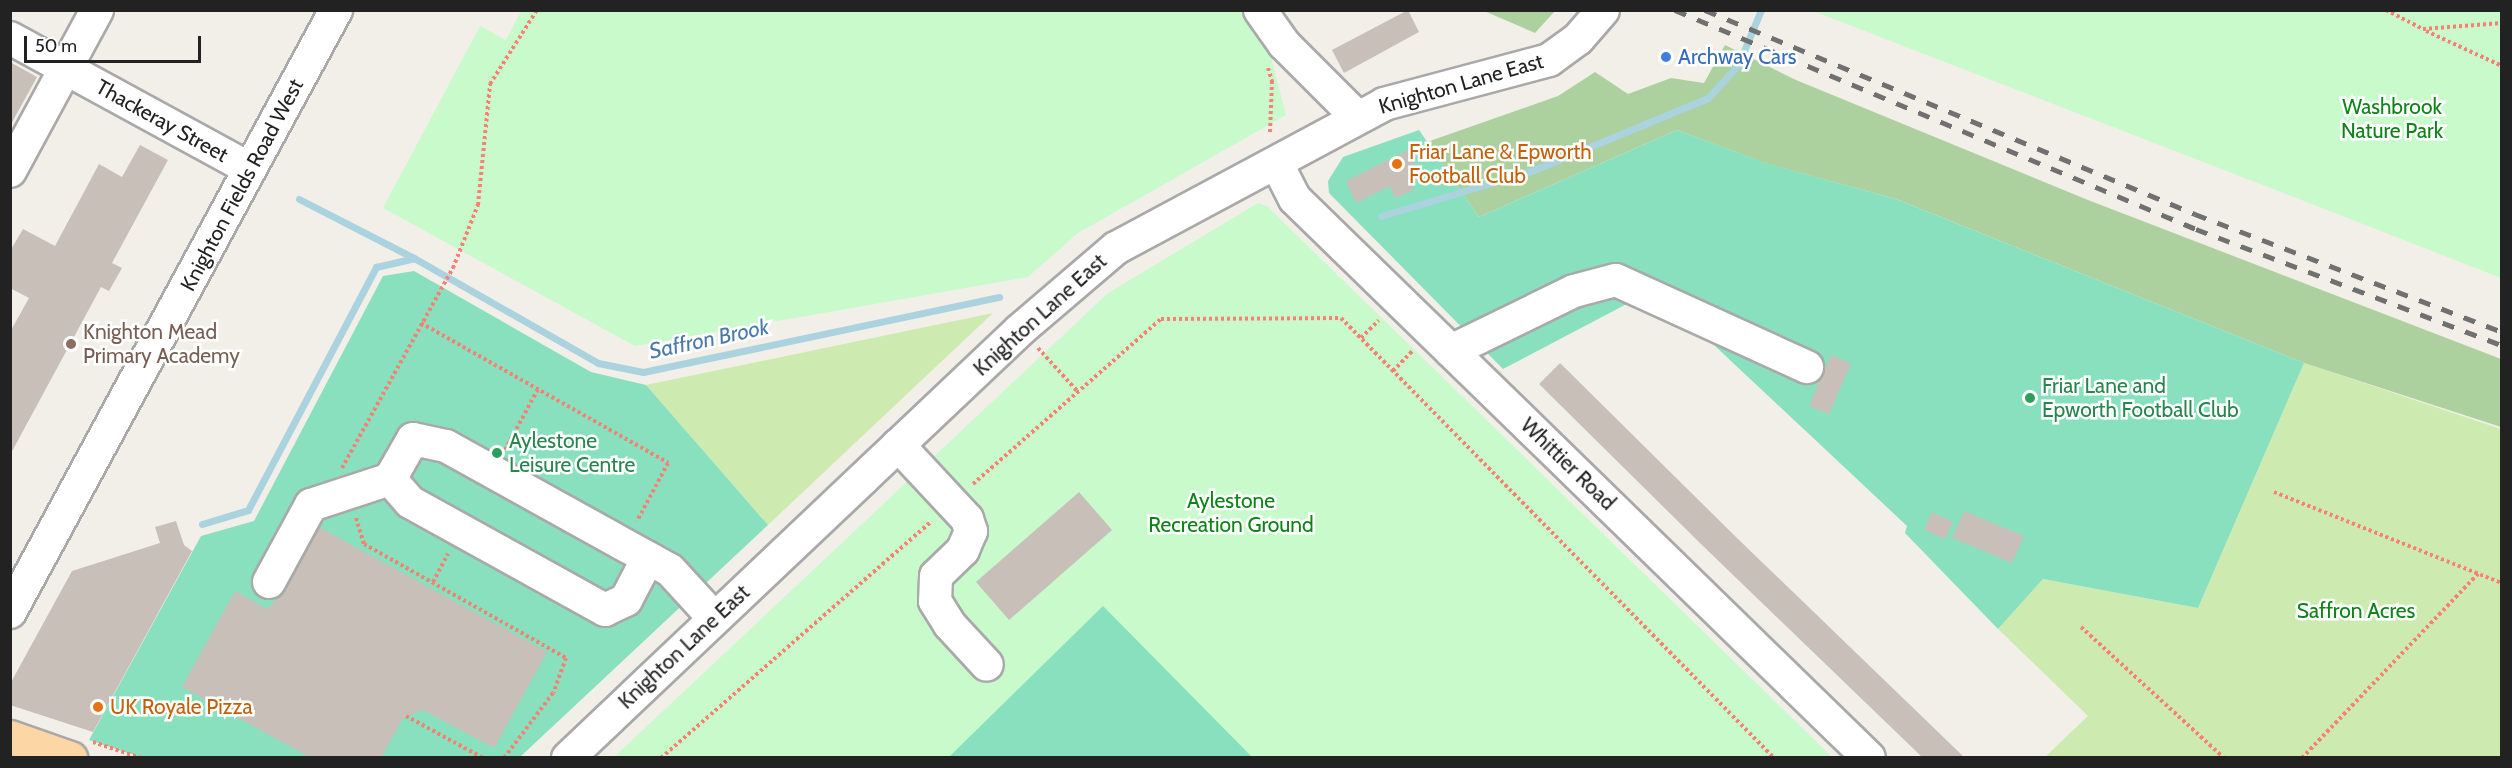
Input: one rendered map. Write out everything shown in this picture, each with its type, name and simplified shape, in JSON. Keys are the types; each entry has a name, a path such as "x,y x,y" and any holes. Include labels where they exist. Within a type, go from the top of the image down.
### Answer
{"main road":[{"path":"10,736 70,758"}],"street":[{"path":"10,171 97,10"},
{"name":"Knighton Fields Road West","path":"10,612 336,10"},
{"path":"1260,10 1284,44 1356,116"},
{"name":"Knighton Lane East","path":"567,758 1084,272 1150,227 1277,164 1356,116 1384,104 1550,60 1578,39 1600,11"},
{"name":"Thackeray Street","path":"10,38 250,169"},
{"name":"Whittier Road","path":"1277,164 1295,199 1869,758"},
{"path":"1451,351 1574,291 1616,280 1807,367"},
{"path":"269,582 311,505 390,479 413,439 446,446 670,570 714,618"},
{"path":"898,445 967,519 970,531 963,550 936,576 935,601 950,625 987,664"},
{"path":"390,479 410,502 605,610 613,610 626,600 636,551"}],"path":[{"path":"440,290 453,268 478,205 490,84 537,10"},
{"path":"2386,10 2502,66"},
{"path":"2423,29 2502,23"},
{"path":"1266,63 1272,81 1270,132"},
{"path":"968,489 1161,319 1341,318 1774,758"},
{"path":"421,323 668,463 636,551"},
{"path":"1030,339 1078,392"},
{"path":"2274,492 2502,583"},
{"path":"662,758 939,514"},
{"path":"2302,758 2478,574"},
{"path":"2081,627 2224,758"},
{"path":"406,717 483,758"}],"green space":[{"path":"521,11 1246,11 1271,57 1286,115 1078,233 1028,277 635,346 383,208 480,26 506,40"},
{"path":"1484,11 1555,11 1535,33"},
{"name":"Washbrook Nature Park","path":"1813,11 2501,11 2501,278 2322,208"},
{"path":"1725,45 1796,80 2088,200 2501,359 2501,427 2304,363 1896,199 1768,164 1677,130 1479,217 1427,142 1558,96 1595,72 1628,94 1671,78 1704,83"},
{"name":"Friar Lane and Epworth Football Club","path":"1419,130 1479,217 1677,130 1769,164 1896,199 2304,363 2198,608 2043,579 1998,629 1905,533 1907,526 1682,315 1640,297 1503,369 1329,193 1328,181 1343,157"},
{"name":"Aylestone Recreation Ground","path":"1258,203 1267,206 1832,757 613,758 1108,293"},
{"name":"Aylestone Leisure Centre","path":"414,271 591,372 646,385 768,525 520,757 143,758 89,740 201,536 254,521 383,276"},
{"path":"993,313 768,525 646,385"},
{"name":"Saffron Acres","path":"2304,363 2501,429 2501,757 2045,757 2088,716 1998,629 2043,579 2198,608"},
{"path":"1103,606 1252,757 949,757"}],"building":[{"path":"1408,10 1419,32 1344,73 1332,50"},
{"path":"10,62 37,77 10,126"},
{"path":"140,145 168,160 112,263 122,268 109,291 101,287 10,455 10,332 29,298 10,288 10,251 23,229 55,246 99,164 122,177"},
{"name":"Friar Lane & Epworth Football Club","path":"1408,150 1421,177 1411,183 1414,190 1395,198 1390,186 1356,203 1346,181"},
{"path":"1831,355 1851,363 1829,414 1809,406"},
{"path":"1560,363 1965,758 1923,758 1703,546 1539,384"},
{"path":"1079,492 1112,530 1009,620 976,582"},
{"path":"1964,511 2024,536 2012,563 1952,538"},
{"path":"1932,512 1953,522 1945,539 1924,530"},
{"path":"176,521 184,545 192,551 93,732 10,705 10,684 72,571 160,543 155,527"},
{"path":"319,527 547,652 494,748 423,710 403,718 381,758 311,758 182,687 235,591 267,609 285,591"}],"waterway":[{"name":"Saffron Brook","path":"1381,216 1534,170 1708,98 1738,65 1761,10"},
{"name":"Saffron Brook","path":"299,199 414,258"},
{"name":"Saffron Brook","path":"202,524 248,510 376,267 414,258 598,363 643,372 999,297"}],"railway":[{"path":"1675,10 2196,229 2502,345"},
{"path":"1705,10 2195,214 2502,332"}],"place":[{"name":"Archway Cars","path":"1666,57"},
{"name":"Friar Lane & Epworth Football Club","path":"1397,164"},
{"name":"Knighton Mead Primary Academy","path":"71,344"},
{"name":"Friar Lane and Epworth Football Club","path":"2030,398"},
{"name":"Aylestone Leisure Centre","path":"497,453"},
{"name":"UK Royale Pizza","path":"98,707"}]}
